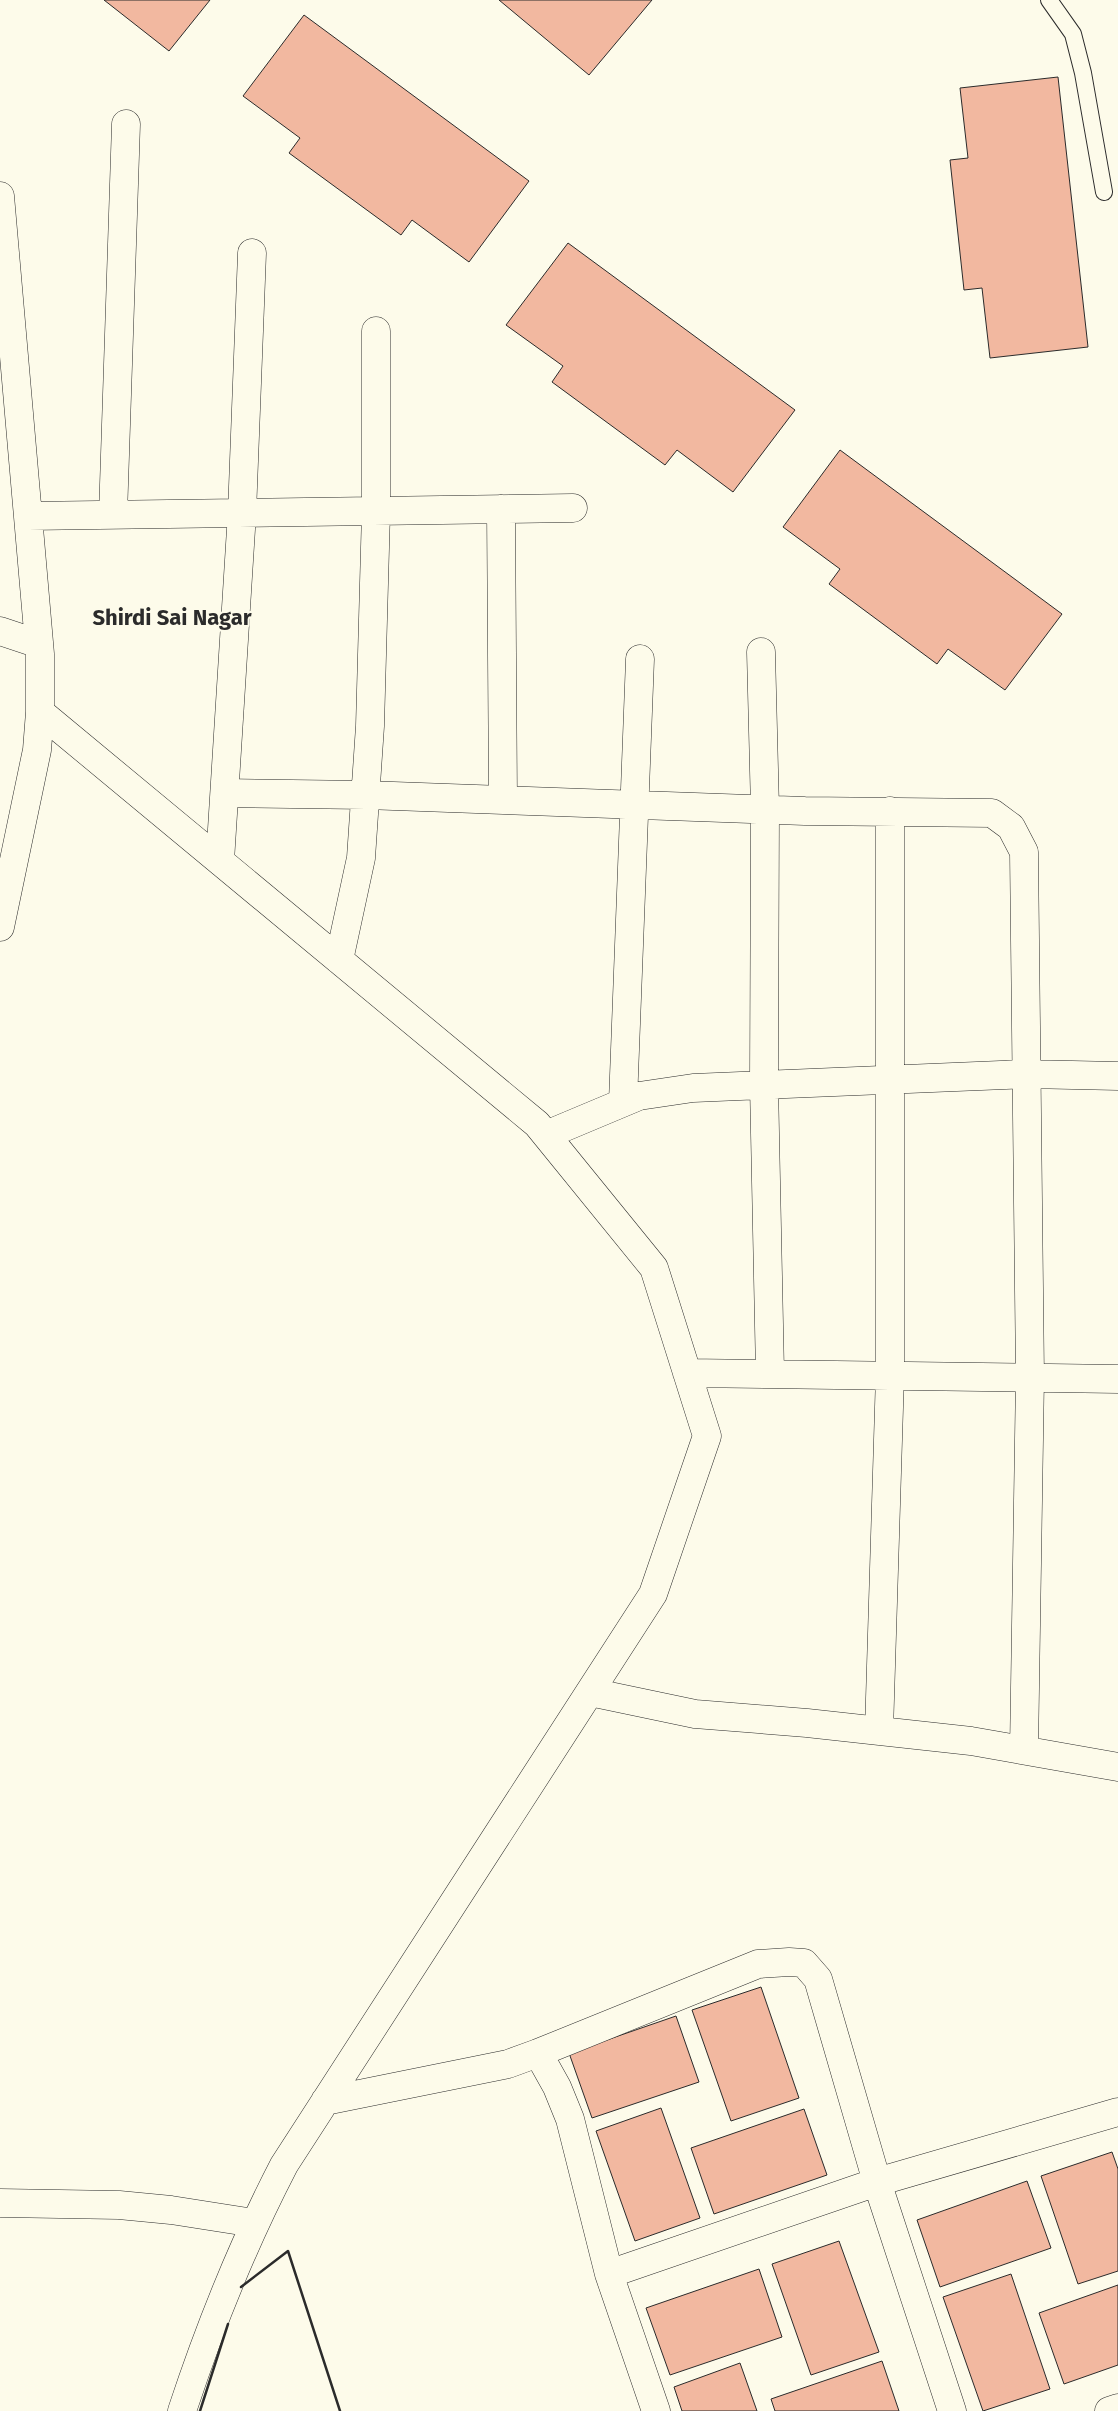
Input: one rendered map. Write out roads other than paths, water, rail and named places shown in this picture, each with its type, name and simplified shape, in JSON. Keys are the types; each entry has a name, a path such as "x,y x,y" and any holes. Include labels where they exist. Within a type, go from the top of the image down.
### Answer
{"street":[{"path":"112,515 126,124"},
{"path":"0,196 39,644 40,712 37,750 0,927"},
{"path":"220,861 242,513 252,253"},
{"path":"339,960 361,858 366,795 370,726 376,512 376,332"},
{"path":"28,516 573,508"},
{"path":"501,509 503,800"},
{"path":"0,631 39,644"},
{"path":"761,652 765,809 764,1085 770,1373"},
{"path":"624,1102 640,660"},
{"path":"40,712 537,1124 654,1268 707,1436 653,1594 284,2165 254,2223 203,2350 182,2411"},
{"path":"224,793 366,795 765,809 992,813 1011,827 1024,852 1030,1376 1024,1750"},
{"path":"879,1731 890,1375 890,810"},
{"path":"546,1135 638,1096 693,1088 1027,1074 1118,1076"},
{"path":"687,1373 1030,1376 1118,1379"},
{"path":"590,1692 695,1714 970,1741 1118,1767"},
{"path":"326,2101 508,2064 538,2054 758,1964 804,1963 818,1978 877,2182 952,2411"},
{"path":"538,2054 557,2088 570,2119 609,2274 656,2411"},
{"path":"609,2274 877,2182 1118,2112"},
{"path":"0,2203 128,2206 171,2210 254,2223"},
{"path":"1109,2411 1118,2408"}],"lane":[{"path":"1049,0 1073,34 1083,73 1104,192"}],"district":[{"name":"Shirdi Sai Nagar","path":"172,617"}]}
